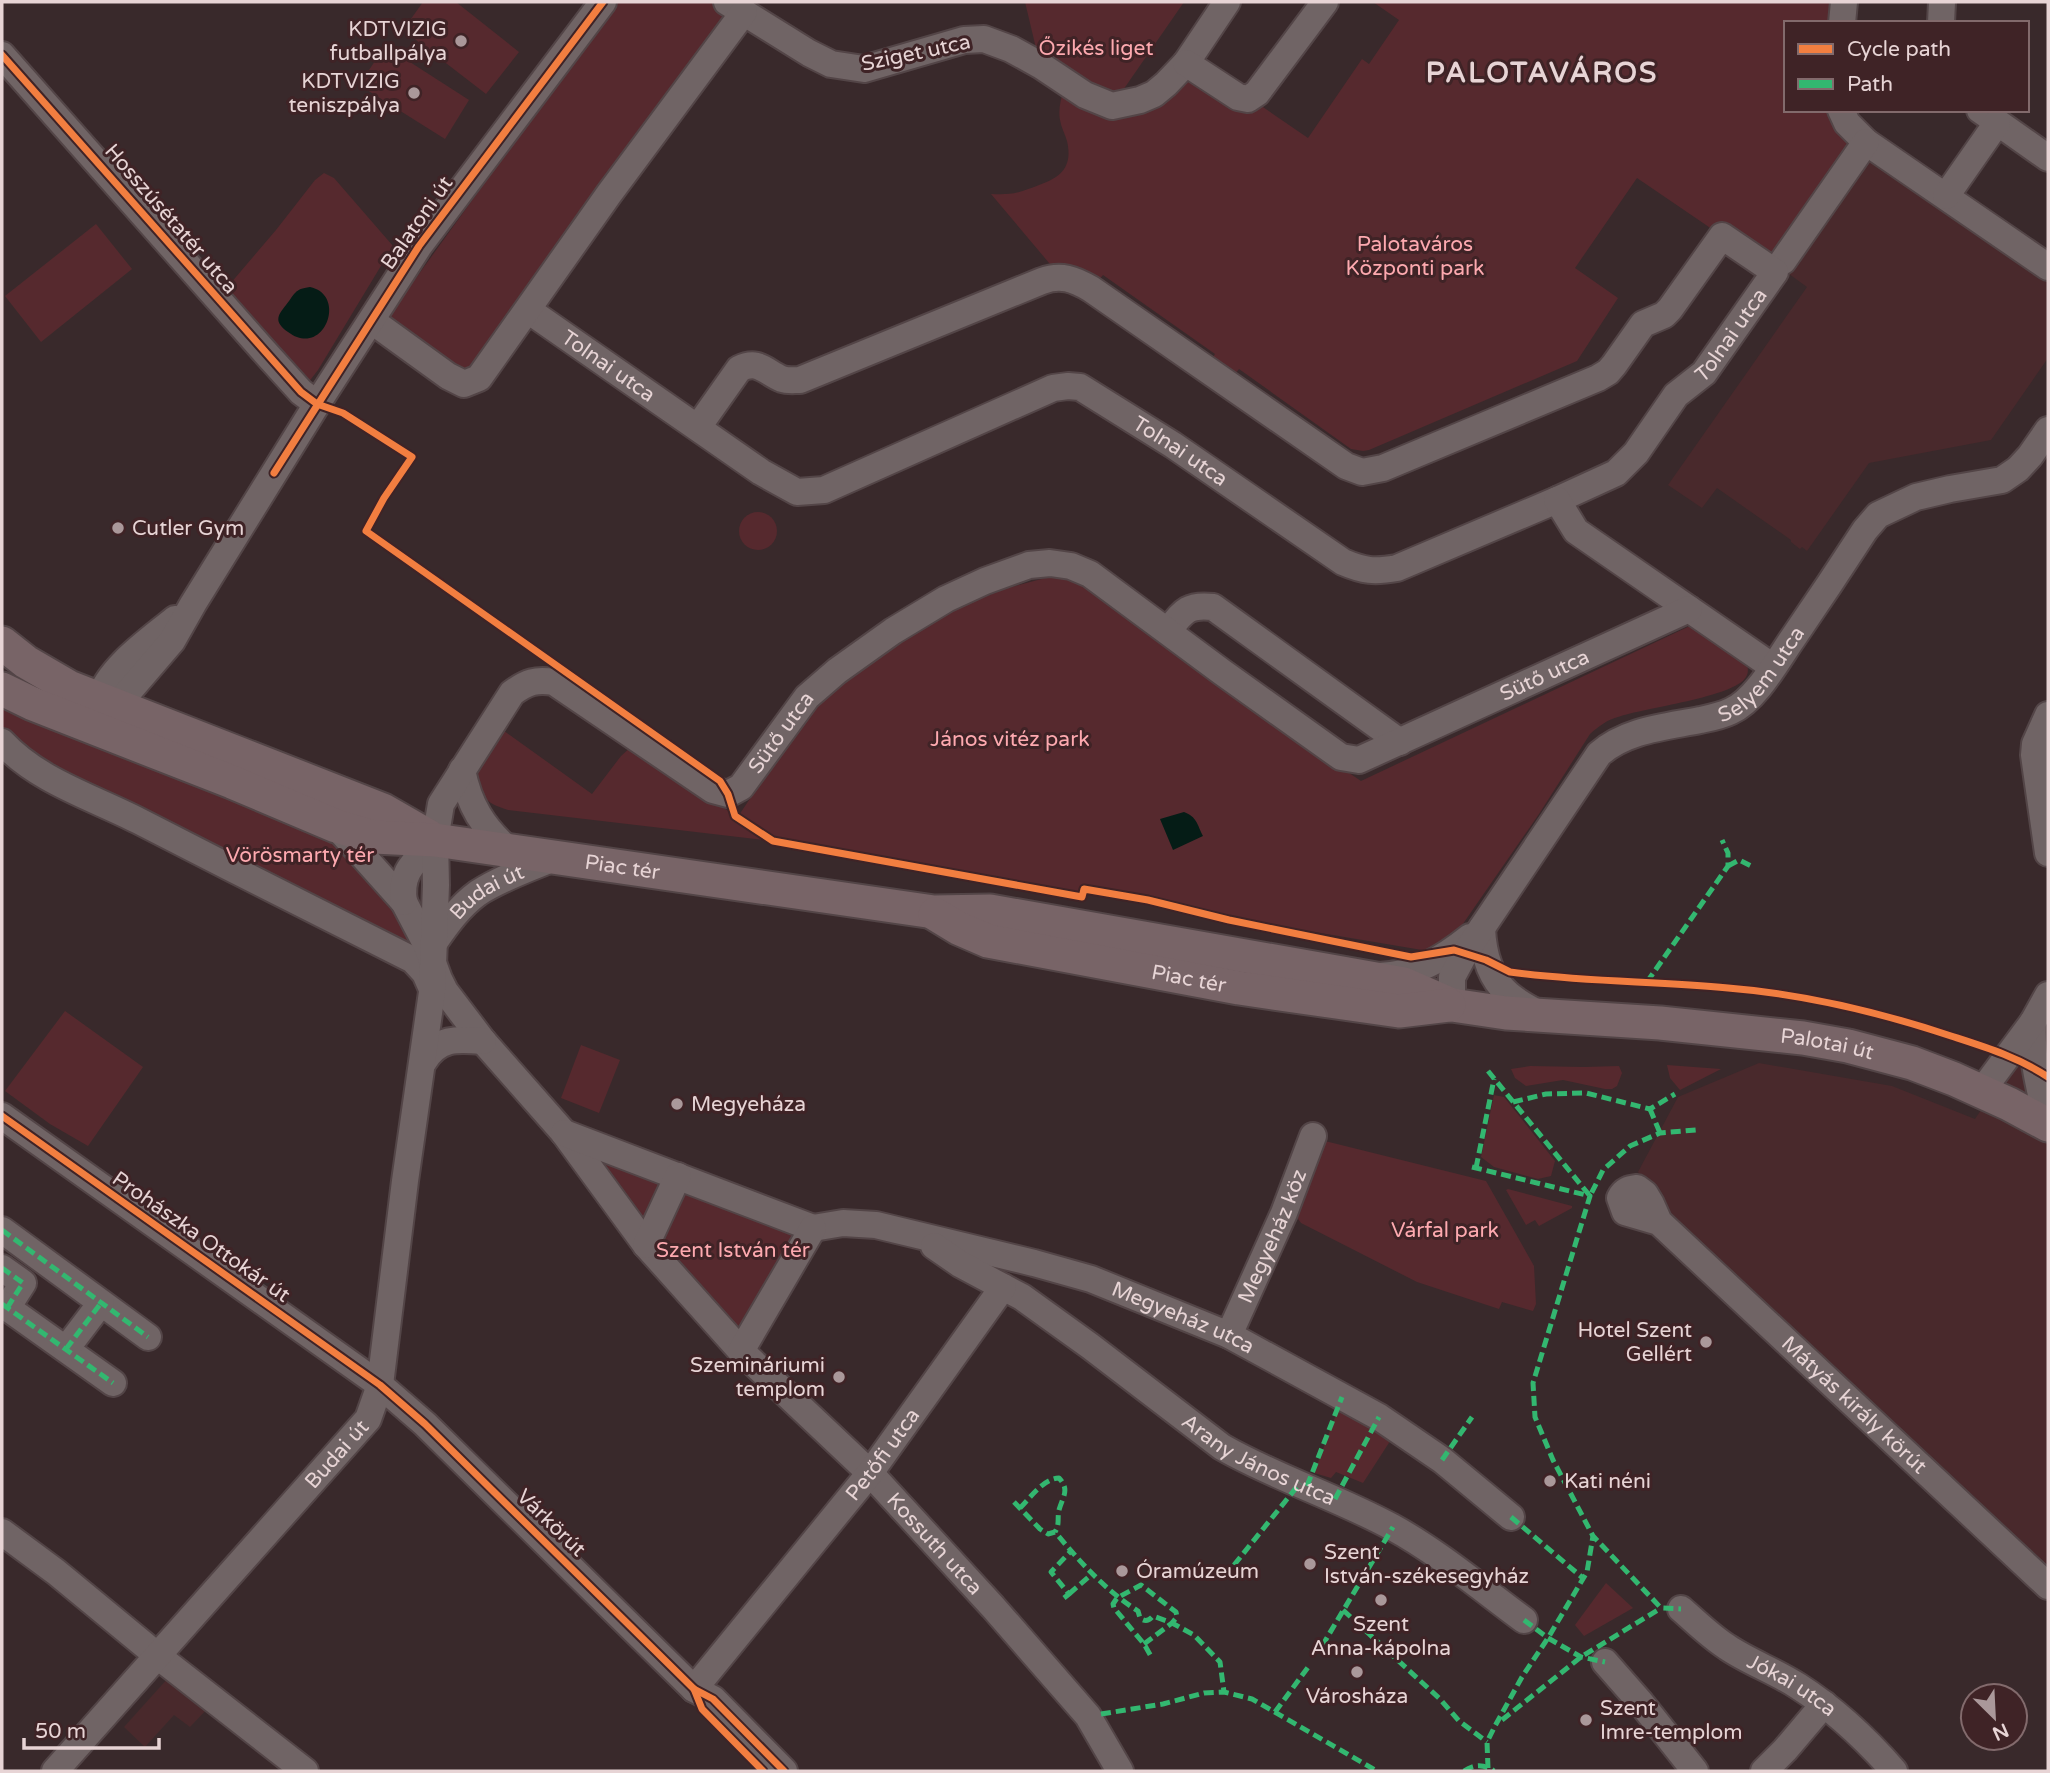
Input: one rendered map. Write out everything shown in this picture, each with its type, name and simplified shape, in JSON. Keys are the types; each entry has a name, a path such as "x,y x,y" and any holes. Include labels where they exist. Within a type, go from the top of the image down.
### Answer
{"main road":[{"path":"2,643 26,662 69,687 104,712 232,782 336,826 374,837 435,840"},
{"path":"2,689 33,704 104,712 383,810 435,840"},
{"name":"Piac tér","path":"435,840 934,912 990,911 1404,985 1452,1005"},
{"name":"Piac tér","path":"934,912 958,928 988,941 1240,988 1399,1011 1452,1005 1593,1020"},
{"name":"Palotai út","path":"1593,1020 1660,1023 1759,1033 1849,1046 1912,1063 1981,1092 2048,1125"}],"street":[{"name":"Balatoni út","path":"104,712 172,641 192,604 317,404 419,246 603,2"},
{"name":"Sziget utca","path":"745,13 831,64 864,69 964,40 984,39 1011,48 1085,95 1112,106 1154,94 1186,63 1227,2"},
{"path":"1186,63 1238,97 1248,99 1257,93 1325,2"},
{"path":"1842,21 1844,2"},
{"path":"1941,21 1942,2"},
{"path":"372,321 448,376 464,384 479,377 612,190 745,13"},
{"name":"Hosszúsétatér utca","path":"2,55 263,350 301,392 317,404"},
{"path":"1842,112 1847,123 1866,142 2048,267"},
{"path":"1946,196 1989,116 2048,158"},
{"name":"Tolnai utca","path":"528,310 780,484 797,492 824,491 1053,388 1080,387 1173,445 1343,562 1360,569 1378,571 1397,568 1557,500 1607,478 1624,466 1676,396 1704,373 1866,142"},
{"path":"698,427 739,369 748,365 756,365 785,381 800,380 1060,276 1074,279 1091,289 1346,466 1362,472 1383,468 1608,372 1643,324 1664,315 1670,309 1722,236 1779,267"},
{"name":"Selyem utca","path":"1452,1005 1452,977 1465,953 1599,754 1613,743 1643,732 1714,717 1731,711 1749,699 1878,515 1916,497 2002,480 2030,456 2048,430"},
{"path":"1557,500 1576,531 1773,667"},
{"name":"Sütő utca","path":"435,840 441,804 512,693 526,683 540,680 554,682 569,690 713,790 732,793 741,787 807,697 837,671 893,631 946,599 1029,565 1050,563 1072,566 1090,574 1341,757 1359,760 1689,609"},
{"path":"1168,631 1183,611 1198,605 1213,607 1400,742"},
{"path":"2048,715 2035,744 2034,755 2048,853"},
{"path":"2,742 16,757 42,775 413,960 425,973 433,967 445,992 483,1041 564,1133 646,1245 741,1351 813,1228 564,1133"},
{"path":"462,770 471,802 478,815 498,841 510,851"},
{"name":"Budai út","path":"336,826 404,902 426,944 433,967"},
{"path":"404,902 402,885 407,872 435,840"},
{"name":"Budai út","path":"55,1771 368,1419 380,1385 405,1181 424,1061 433,967 435,840"},
{"name":"Budai út","path":"433,967 454,916 479,892 554,858"},
{"path":"1482,928 1486,960 1497,979 1508,994 1545,1017"},
{"name":"Selyem utca","path":"1363,977 1400,975 1421,969 1446,955 1482,928"},
{"path":"1981,1092 2033,1021 2048,995"},
{"path":"2033,1021 2035,1068 2048,1125"},
{"path":"424,1061 433,1049 448,1041 483,1041"},
{"name":"Prohászka Ottokár út","path":"2,1116 380,1385"},
{"name":"Megyeház köz","path":"1229,1335 1284,1213 1313,1136"},
{"path":"646,1245 678,1176"},
{"name":"Mátyás király körút","path":"1659,1222 2048,1586"},
{"name":"Megyeház utca","path":"813,1228 844,1223 876,1225 1091,1279 1229,1335 1379,1417 1442,1460 1511,1517"},
{"path":"2,1230 148,1337"},
{"path":"922,1237 960,1264 1003,1287"},
{"path":"2,1268 23,1283 5,1306 113,1383"},
{"name":"Petőfi utca","path":"694,1689 870,1473 1003,1287"},
{"name":"Arany János utca","path":"1003,1287 1022,1297 1090,1346 1222,1447 1246,1461 1393,1527 1524,1620"},
{"path":"66,1349 101,1303"},
{"name":"Kossuth utca","path":"741,1351 870,1473 1095,1715 1120,1771"},
{"name":"Várkörút","path":"380,1385 425,1424 694,1689 713,1699 784,1771"},
{"path":"2,1532 74,1586 159,1657 305,1771"},
{"name":"Jókai utca","path":"1681,1609 1724,1646 1796,1684 1824,1704 1894,1771"},
{"path":"1605,1662 1695,1771"},
{"name":"Várkörút","path":"694,1689 702,1709 762,1771"},
{"path":"1764,1771 1824,1704"}],"shaded area":[{"path":"1875,153 2048,276 2048,358 1991,440 1869,463 1807,551 1802,547 1800,549 1717,488 1702,508 1668,485 1807,287 1789,274"},
{"path":"310,287 321,292 328,301 329,312 327,323 321,332 312,337 301,338 288,332 278,319 295,293"},
{"path":"1184,812 1198,824 1203,836 1173,850 1160,819"},
{"path":"2048,1010 2048,1571 1669,1217 1638,1172 1678,1097 1759,1063 1892,1086 1975,1119"},
{"path":"169,1677 208,1708 190,1727 174,1715 145,1747 124,1727"}],"green space":[{"name":"KDTVIZIG futballpálya","path":"423,2 456,2 519,52 486,94 403,30"},
{"path":"615,2 714,2 734,15 468,376 385,321"},
{"name":"Őzikés liget","path":"1025,2 1184,2 1112,106 1040,65"},
{"name":"Palotaváros Központi park","path":"1373,2 1844,2 1842,21 1784,21 1784,112 1843,112 1866,142 1775,272 1637,178 1575,268 1618,298 1577,361 1363,451 1351,449 1239,369 1227,384 1208,366 1215,354 1103,275 1091,289 1060,276 991,194 1010,194 1026,190 1047,182 1064,170 1068,150 1059,116 1064,88 1091,106 1174,74 1260,105 1308,138 1362,59 1369,64 1399,20"},
{"name":"KDTVIZIG teniszpálya","path":"385,46 469,100 445,139 359,85"},
{"path":"324,173 334,178 393,246 318,370 301,392 218,298 315,180"},
{"path":"96,224 132,269 41,342 5,296"},
{"path":"758,512 772,517 777,531 772,545 758,550 744,545 739,531 744,517"},
{"name":"János vitéz park","path":"1049,577 1071,577 1079,582 1259,712 1361,781 1694,624 1746,662 1748,671 1738,684 1725,690 1614,718 1590,734 1539,814 1458,931 1446,942 1428,951 996,881 778,840 739,815 814,703 871,657 963,605 1008,588"},
{"name":"Vörösmarty tér","path":"8,708 333,838 389,897 411,939 407,942 50,767 10,742 2,729 2,709"},
{"path":"500,728 592,794 632,746 773,841 500,807 485,798 474,773"},
{"path":"65,1011 143,1067 88,1146 50,1124 5,1091"},
{"path":"581,1045 620,1060 599,1113 561,1098"},
{"path":"1667,1065 1721,1069 1680,1090 1670,1078"},
{"path":"1530,1066 1619,1066 1622,1073 1617,1086 1612,1089 1563,1080 1526,1086 1515,1078 1511,1069"},
{"path":"1494,1095 1504,1097 1555,1161 1551,1176 1538,1179 1494,1167 1481,1157"},
{"name":"Várfal park","path":"1321,1140 1486,1181 1534,1266 1536,1304 1533,1311 1502,1302 1499,1309 1417,1282 1301,1223 1291,1209"},
{"name":"Szent István tér","path":"585,1151 806,1225 740,1335 657,1240"},
{"path":"1506,1190 1572,1208 1539,1226 1535,1220 1526,1225"},
{"path":"1340,1404 1394,1435 1363,1483 1336,1472 1331,1478 1314,1473"},
{"path":"1606,1583 1633,1608 1584,1636 1575,1625"}],"marked path":[{"path":"1647,982 1728,866 1728,853 1722,840"},
{"path":"1728,866 1739,860 1753,867"},
{"path":"1488,1071 1590,1196 1603,1170 1630,1146 1660,1133 1696,1130"},
{"path":"1476,1168 1494,1079"},
{"path":"1513,1102 1546,1094 1586,1093 1650,1109 1675,1094"},
{"path":"1650,1109 1660,1133"},
{"path":"1472,1167 1590,1196 1533,1383 1535,1417 1553,1460 1593,1536 1661,1608 1681,1609"},
{"path":"2,1230 148,1337"},
{"path":"2,1268 23,1283 7,1308"},
{"path":"66,1349 101,1303"},
{"path":"2,1304 113,1383"},
{"path":"1307,1486 1342,1397"},
{"path":"1335,1499 1379,1417"},
{"path":"1442,1460 1472,1417"},
{"path":"1020,1508 1042,1485 1059,1478 1065,1490 1055,1532"},
{"path":"1234,1565 1300,1483"},
{"path":"1014,1502 1040,1529 1048,1534 1055,1532 1094,1575 1138,1611 1140,1618 1147,1620 1153,1616 1194,1635 1220,1662 1224,1692"},
{"path":"1511,1517 1584,1579"},
{"path":"1322,1646 1393,1527"},
{"path":"1488,1768 1487,1742 1522,1677 1587,1572 1593,1536"},
{"path":"1064,1598 1069,1594 1051,1572 1071,1551"},
{"path":"1069,1594 1092,1574"},
{"path":"1144,1644 1177,1617 1176,1612 1141,1585 1117,1598 1113,1604 1152,1658"},
{"path":"1502,1720 1581,1657 1661,1608"},
{"path":"1343,1610 1440,1699 1459,1721 1487,1742"},
{"path":"1524,1620 1581,1657 1605,1662"},
{"path":"1275,1712 1309,1666"},
{"path":"1101,1714 1163,1704 1204,1693 1224,1692 1252,1699 1377,1771"},
{"path":"1464,1771 1479,1766 1494,1771"}],"cycle path":[{"path":"274,473 419,246 603,2"},
{"path":"2,55 301,392 317,404 343,413 412,457 384,498 366,531 720,781 728,794 735,816 773,841 1082,897 1084,889 1148,900 1229,920 1411,957 1454,950 1486,960 1510,972 1728,988 1813,999 1896,1019 1976,1044 2013,1058 2048,1077"},
{"path":"2,1116 380,1385 425,1424 694,1689 713,1699 784,1771"},
{"path":"694,1689 702,1709 763,1771"}],"place":[{"name":"KDTVIZIG futballpálya","path":"461,41"},
{"name":"KDTVIZIG teniszpálya","path":"414,93"},
{"name":"Cutler Gym","path":"118,528"},
{"name":"Megyeháza","path":"677,1104"},
{"name":"Hotel Szent Gellért","path":"1706,1342"},
{"name":"Szemináriumi templom","path":"839,1377"},
{"name":"Kati néni","path":"1550,1481"},
{"name":"Szent István-székesegyház","path":"1310,1564"},
{"name":"Óramúzeum","path":"1122,1571"},
{"name":"Szent Anna-kápolna","path":"1381,1600"},
{"name":"Városháza","path":"1357,1672"},
{"name":"Szent Imre-templom","path":"1586,1720"}],"district":[{"name":"PALOTAVÁROS","path":"1542,73"}]}
